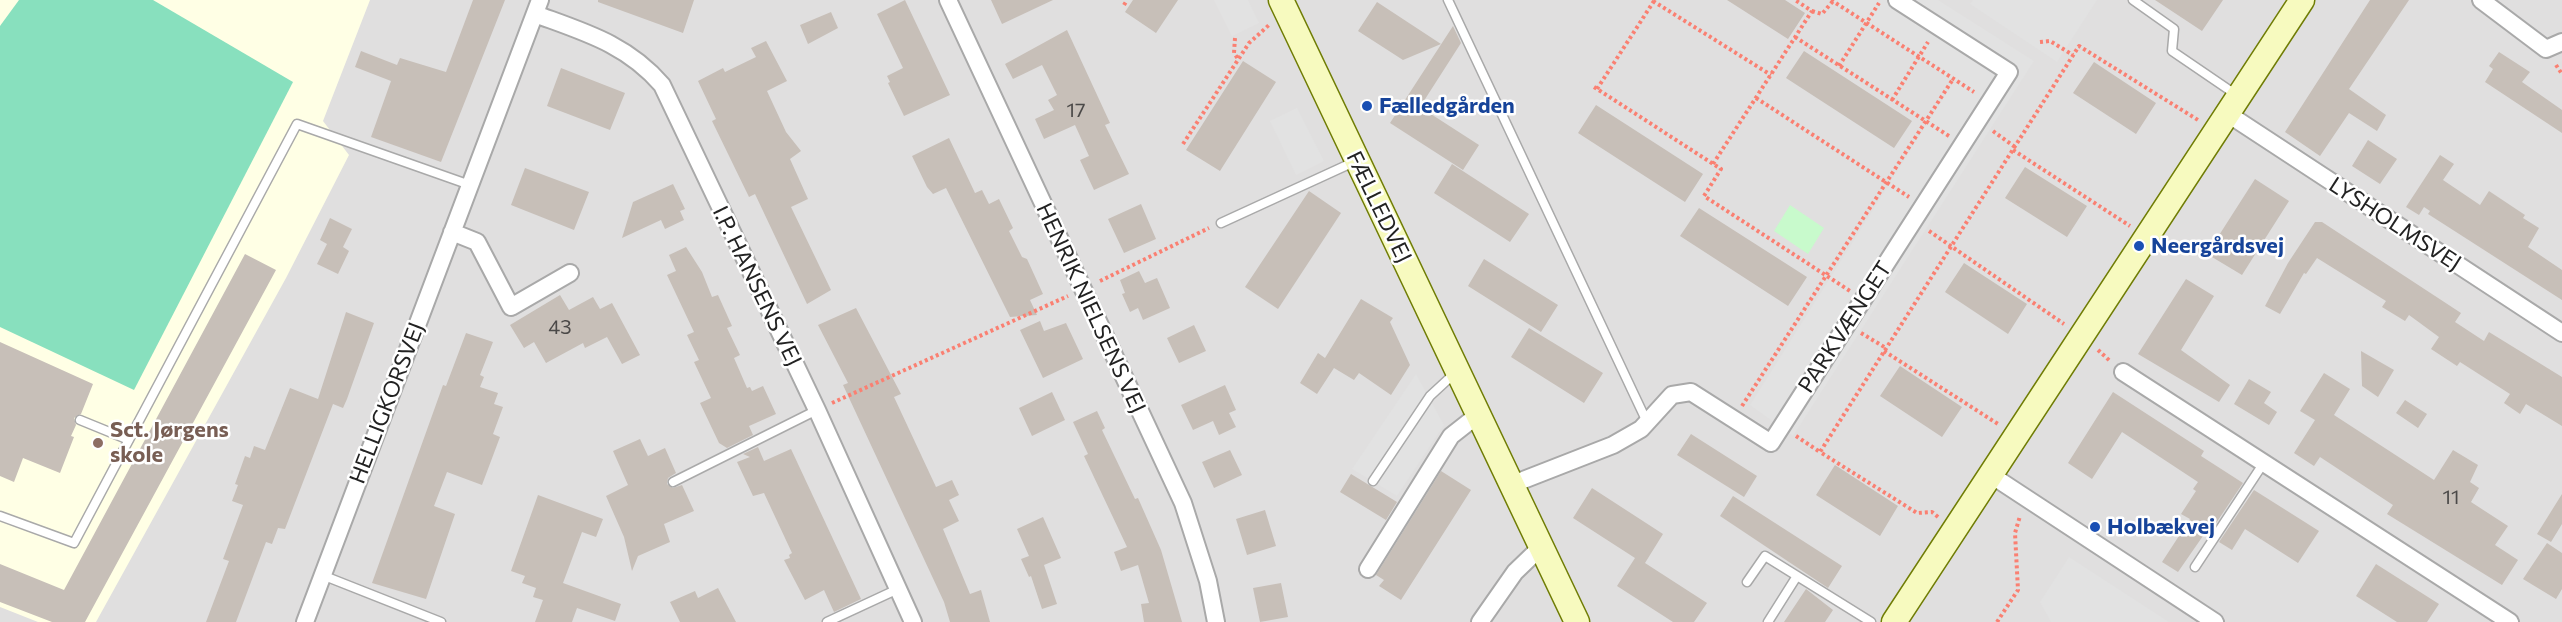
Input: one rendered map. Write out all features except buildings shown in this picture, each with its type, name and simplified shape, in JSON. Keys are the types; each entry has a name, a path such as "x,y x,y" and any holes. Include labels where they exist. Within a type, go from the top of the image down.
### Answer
{"street":[{"name":"HENRIK NIELSENS VEJ","path":"948,0 1183,503 1208,581 1216,622"},
{"name":"PARKVÆNGET","path":"1513,484 1613,445 1641,429 1672,395 1691,393 1771,443 2008,72 1897,0"},
{"path":"1894,622 2302,0"},
{"path":"2481,0 2546,49 2562,42"},
{"name":"FÆLLEDVEJ","path":"1283,6 1577,622"},
{"name":"HELLIGKORSVEJ","path":"305,622 537,7"},
{"name":"I.P. HANSENS VEJ","path":"537,7 633,56 662,85 817,410 913,622"},
{"name":"LYSHOLMSVEJ","path":"2227,114 2562,333"},
{"path":"452,232 477,242 511,307 570,273"},
{"path":"2123,372 2510,622"},
{"path":"1368,569 1451,436 1479,414"},
{"path":"1991,475 2215,622"},
{"path":"1480,622 1515,572 1542,546"}],"lane":[{"path":"1448,0 1647,422"},
{"path":"2133,0 2174,29 2172,51 2227,114"},
{"path":"0,516 74,543 297,124 470,185"},
{"path":"1221,223 1356,160"},
{"path":"1373,481 1430,396 1458,369"},
{"path":"673,482 817,410"},
{"path":"80,420 129,440"},
{"path":"2195,567 2263,464"},
{"path":"1748,582 1765,556 1871,622"},
{"path":"322,575 441,622"},
{"path":"1768,622 1797,576"},
{"path":"828,622 898,589"}],"path":[{"path":"1124,5 1127,0"},
{"path":"1795,0 1812,11 1822,14 1832,1 1989,102"},
{"path":"1839,66 1881,0"},
{"path":"1771,75 1654,1 1595,88 1721,170 1704,196 1863,299"},
{"path":"1183,144 1249,43 1283,6"},
{"path":"1713,164 1812,11"},
{"path":"1892,100 1938,26"},
{"path":"1795,37 1962,145"},
{"path":"1235,38 1234,53 1238,59"},
{"path":"2040,42 2050,41 2073,56"},
{"path":"1820,452 2079,46 2227,114"},
{"path":"1733,419 1953,79"},
{"path":"1756,98 1923,206"},
{"path":"1998,135 2146,236"},
{"path":"1914,221 2081,335 2123,372"},
{"path":"817,410 1082,290 1221,223"},
{"path":"1847,324 2016,435"},
{"path":"1782,426 1917,513 1932,512 1956,528"},
{"path":"1997,622 2018,590 2015,534 2025,498"}],"shaded area":[{"path":"0,0 2562,0 2562,622 0,622"},
{"name":"Sct. Jørgens skole","path":"0,0 370,0 323,121 349,155 286,278 96,622 38,622 0,607"},
{"path":"1214,0 1248,0 1259,23 1232,36"},
{"path":"1832,0 1938,0 2034,61 1793,436 1750,405 1954,81"},
{"path":"1973,0 2097,0 2057,62 1970,4"},
{"path":"1297,108 1324,161 1296,175 1270,121"},
{"path":"1416,374 1444,425 1397,496 1352,469"},
{"path":"2069,557 2169,622 2051,622 2040,602"}],"green space":[{"path":"19,0 153,0 293,82 134,390 0,327 0,26"},
{"path":"1790,205 1824,228 1808,254 1774,231"}],"place":[{"name":"Fælledgården","path":"1367,106"},
{"name":"Neergårdsvej","path":"2139,246"},
{"name":"Sct. Jørgens skole","path":"98,443"},
{"name":"Holbækvej","path":"2095,527"}]}
